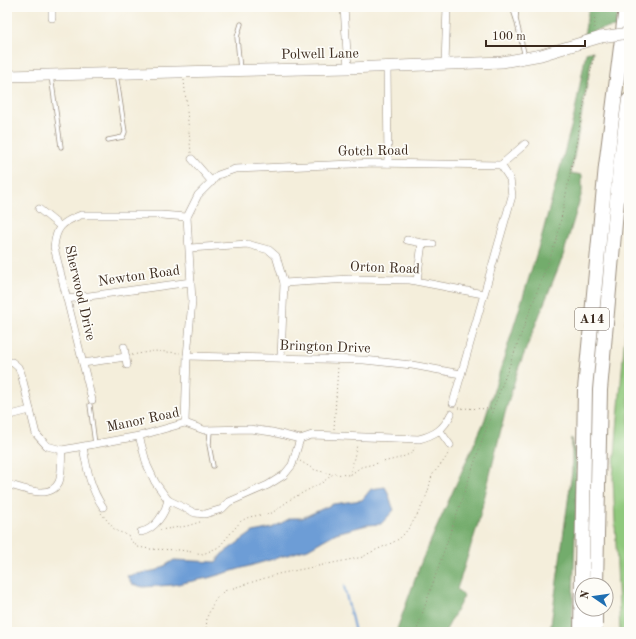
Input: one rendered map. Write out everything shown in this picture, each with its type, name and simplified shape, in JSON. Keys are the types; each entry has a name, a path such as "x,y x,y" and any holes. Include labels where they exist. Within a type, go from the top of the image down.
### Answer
{"highway":[{"name":"A14","path":"581,632 585,389 606,166 626,7"},
{"name":"A14","path":"596,577 600,390 620,167 629,100"},
{"path":"595,632 596,617"}],"street":[{"path":"52,7 52,18"},
{"path":"344,7 348,68"},
{"path":"445,64 447,7"},
{"name":"Polwell Lane","path":"7,76 387,67 502,62 525,58 629,32"},
{"path":"387,67 388,163"},
{"path":"450,445 440,431 453,408 483,294 512,196 510,179 501,165 525,144"},
{"path":"192,159 212,182"},
{"name":"Gotch Road","path":"187,217 198,195 218,175 236,169 388,163 501,165"},
{"path":"39,210 60,226 70,219 81,215 161,214 187,217 192,301 187,356 185,423"},
{"name":"Sherwood Drive","path":"60,226 55,236 54,247 83,363 91,402"},
{"path":"407,240 433,244"},
{"path":"417,281 422,243"},
{"path":"190,248 247,244 269,250 276,256 284,283 281,358"},
{"name":"Orton Road","path":"284,283 381,279 417,281 483,294"},
{"name":"Newton Road","path":"67,299 191,282"},
{"path":"83,363 126,361 124,347"},
{"name":"Brington Drive","path":"187,356 364,360 412,365 461,374"},
{"name":"Manor Road","path":"7,363 12,362 21,372 36,434 42,442 56,450 83,447 139,436 185,423 210,431 250,429 272,432 300,439 312,435 419,439 433,435 440,431"},
{"path":"7,416 30,410"},
{"path":"139,436 147,465 155,482 168,500 195,513 205,514 222,510 229,502 278,480 292,465 300,439"},
{"path":"83,447 90,482 94,493 103,507"},
{"path":"7,484 46,492 53,490 59,481 62,450"},
{"path":"143,532 153,527 166,509 168,500"}],"lane":[{"path":"512,7 525,58"},
{"path":"516,18 517,7"},
{"path":"240,70 237,37 241,24"},
{"path":"108,140 123,137 125,132 116,73"},
{"path":"51,75 61,147"},
{"path":"91,402 95,444"},
{"path":"210,431 209,445 213,466"}],"path":[{"path":"416,632 493,409 556,239 597,40 594,7"},
{"path":"183,72 187,132 192,159"},
{"path":"126,361 154,351 187,356"},
{"path":"334,436 338,360"},
{"path":"453,408 493,409"},
{"path":"350,475 358,436"},
{"path":"294,458 316,470 333,474 350,475 361,467 400,458 412,453 419,439"},
{"path":"206,632 210,611 215,600 224,591 278,574 339,560 363,557 372,550 401,538 410,527 429,490 429,483 434,474 447,457 450,445"},
{"path":"103,507 99,511 115,530 129,536 131,541 138,547 180,550 203,554 219,547 241,521 249,517 272,513 284,506 291,499 323,482 333,474"},
{"path":"143,532 188,526 202,522 208,518 210,513"}],"green space":[{"path":"589,7 619,7 615,27 600,29 584,36"},
{"path":"593,51 571,173 582,175 582,192 563,256 518,369 505,413 478,524 457,589 464,596 445,632 396,632 422,560 484,422 541,239 574,116 586,53"},
{"path":"629,287 629,632 620,632 613,478"},
{"path":"572,438 577,468 572,632 550,632 572,472"}],"water":[{"path":"385,487 394,510 381,524 367,525 336,533 308,549 208,578 173,585 143,587 132,584 127,576 158,570 174,560 216,562 222,554 253,532 272,528 291,518 302,518 333,504 362,500 371,489"}],"waterway":[{"path":"344,586 355,632"}]}
